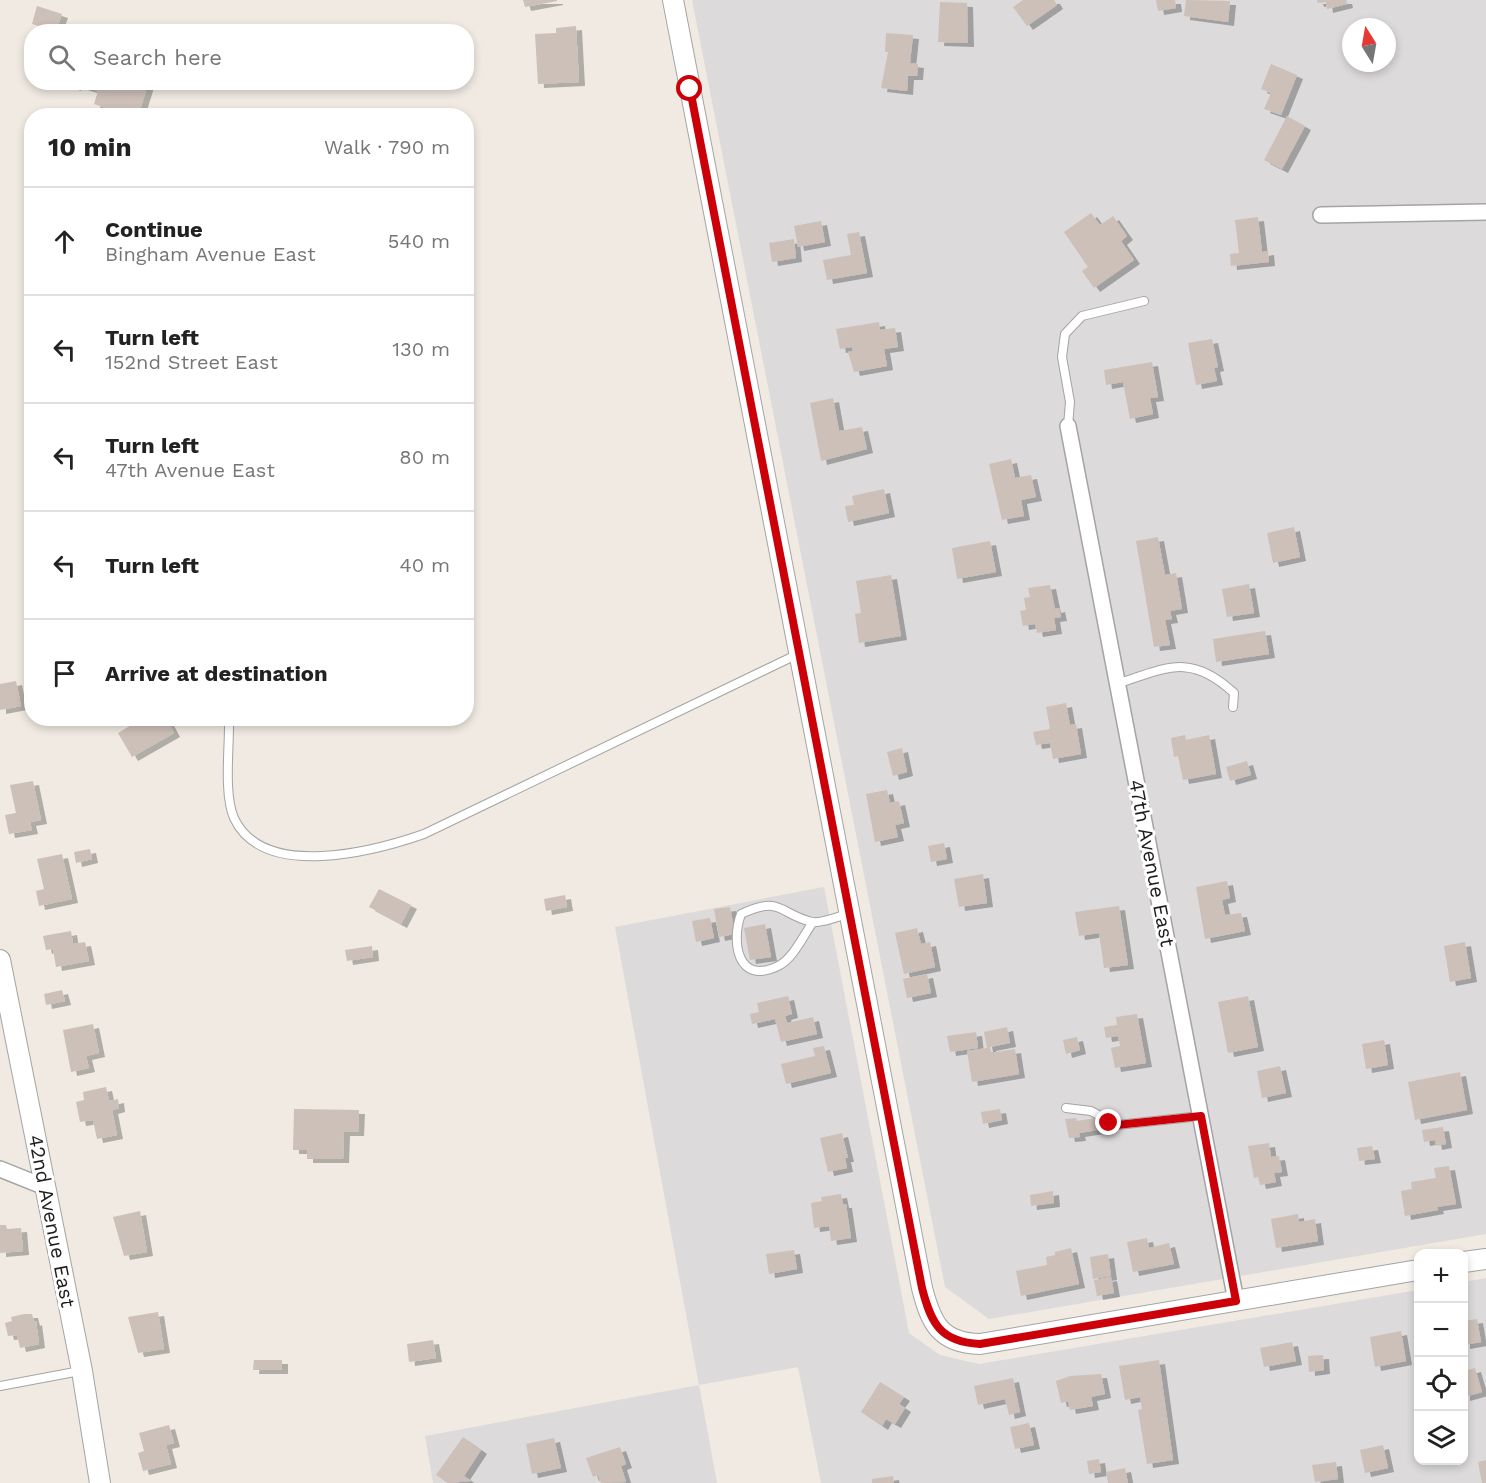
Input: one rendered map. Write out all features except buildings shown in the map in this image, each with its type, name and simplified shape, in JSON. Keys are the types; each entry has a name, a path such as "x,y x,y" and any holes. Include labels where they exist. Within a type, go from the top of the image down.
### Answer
{"street":[{"path":"673,0 922,1288 931,1317 941,1332 949,1337 964,1343 980,1344 1414,1271"},
{"path":"1321,216 1486,212"},
{"name":"47th Avenue East","path":"1068,426 1236,1301"},
{"name":"42nd Avenue East","path":"0,960 82,1371 100,1483"},
{"path":"0,1169 45,1186"},
{"path":"1468,1261 1486,1259"}],"lane":[{"path":"1068,426 1070,402 1062,357 1065,334 1082,316 1144,301"},
{"path":"229,726 230,799 234,816 242,831 256,843 286,854 328,856 375,850 424,834 799,654"},
{"path":"1118,684 1175,666 1197,668 1215,676 1234,693 1233,707"},
{"path":"813,922 786,960 778,966 763,970 752,969 737,955 741,914 755,907 776,907 813,922 850,914"},
{"path":"1066,1108 1091,1111 1117,1125 1201,1116"},
{"path":"0,1386 82,1371"}],"shaded area":[{"path":"692,0 1486,0 1486,1234 989,1319 945,1287"},
{"path":"824,887 909,1333 940,1355 979,1364 1414,1291 1414,1465 1468,1465 1468,1281 1486,1278 1486,1483 821,1483 798,1367 699,1385 615,927"},
{"path":"699,1385 717,1483 433,1483 425,1436"}],"route":[{"path":"690,89 922,1288 931,1317 941,1332 957,1341 980,1344 1236,1301 1201,1116 1117,1125 1109,1123"}]}
